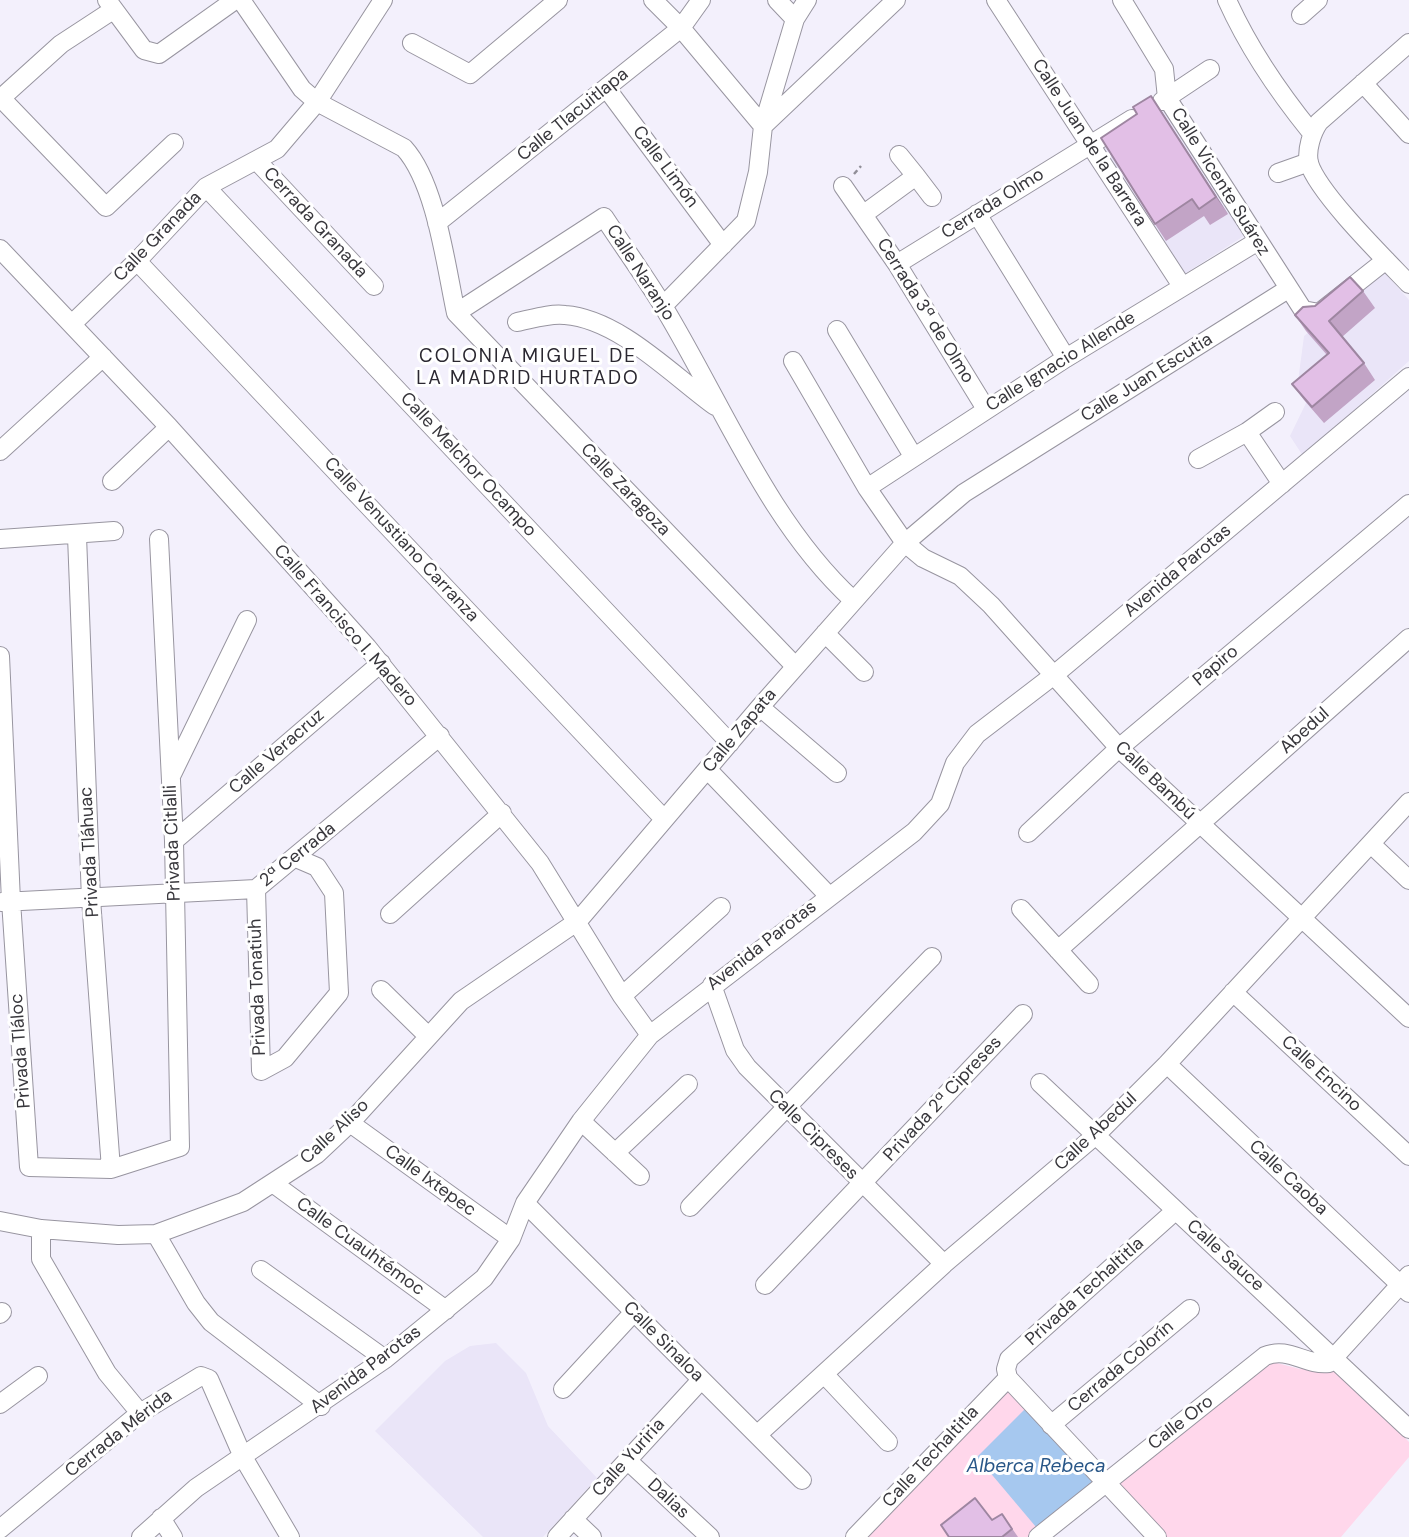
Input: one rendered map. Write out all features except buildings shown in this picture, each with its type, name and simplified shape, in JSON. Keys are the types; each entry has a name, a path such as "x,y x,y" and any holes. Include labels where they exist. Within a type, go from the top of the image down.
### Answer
{"street":[{"path":"174,143 107,207 0,98 110,5 144,50 159,54 167,51 235,0"},
{"path":"242,0 302,89 317,102 404,148 415,160 437,223 456,313"},
{"name":"Calle Granada","path":"72,324 137,261 206,187 277,149 317,102 383,0"},
{"path":"412,43 470,74 558,0"},
{"path":"653,0 681,28 763,126"},
{"name":"Calle Tlacuitlapa","path":"437,223 681,28 701,0"},
{"path":"777,0 795,19"},
{"path":"663,306 746,221 758,172 763,126 795,19 807,0"},
{"path":"763,126 896,0"},
{"name":"Calle Juan de la Barrera","path":"996,0 1182,286"},
{"name":"Calle Vicente Suárez","path":"1122,0 1164,69 1167,98 1288,289"},
{"path":"1227,0 1242,34 1274,86 1311,132 1309,162 1340,209 1409,284"},
{"path":"1301,15 1318,0"},
{"path":"1311,132 1409,43"},
{"name":"Cerrada Olmo","path":"897,264 1210,69"},
{"path":"1363,83 1409,134"},
{"name":"Calle Limón","path":"607,89 723,245"},
{"path":"899,155 932,197"},
{"name":"Cerrada Granada","path":"257,160 374,286"},
{"path":"1278,173 1309,162"},
{"path":"864,214 916,176"},
{"name":"Cerrada 3ª de Olmo","path":"843,186 897,264 986,409"},
{"name":"Calle Melchor Ocampo","path":"206,187 730,743"},
{"path":"977,214 1066,358"},
{"name":"Calle Naranjo","path":"456,313 604,217 663,306 720,410 801,544 829,578 853,600"},
{"name":"Calle Ignacio Allende","path":"867,488 1066,358 1258,241"},
{"name":"Calle Francisco I. Madero","path":"0,249 169,428 381,663 540,863 622,996 650,1035"},
{"path":"1288,289 1303,310 1319,313 1386,260"},
{"name":"Calle Venustiano Carranza","path":"137,261 664,819"},
{"name":"Calle Juan Escutia","path":"905,543 964,493 1288,289"},
{"name":"Calle Zaragoza","path":"456,313 795,666"},
{"path":"517,322 561,314 583,317 611,327 720,410"},
{"path":"837,330 913,456"},
{"path":"0,452 103,357"},
{"path":"793,361 867,488 905,543"},
{"name":"Avenida Parotas","path":"141,1537 196,1488 321,1406 385,1359 484,1278 511,1239 525,1203 581,1121 650,1035 828,895 914,832 940,804 954,763 977,734 1054,675 1409,377"},
{"path":"1198,459 1247,432 1275,412"},
{"path":"112,481 169,428"},
{"path":"1247,432 1282,484"},
{"name":"Papiro","path":"1028,833 1119,748 1409,504"},
{"path":"0,539 77,536 114,531"},
{"name":"Privada Tláhuac","path":"77,536 91,899 111,1169"},
{"name":"Privada Citlalli","path":"159,539 171,777 180,1147"},
{"name":"Calle Zapata","path":"578,921 795,666 905,543"},
{"name":"Calle Bambú","path":"905,543 923,558 960,576 991,605 1119,748 1409,1018"},
{"path":"171,777 247,620"},
{"path":"825,633 864,673"},
{"name":"Abedul","path":"1058,950 1409,638"},
{"name":"Privada Tláloc","path":"0,656 6,901 29,1167 111,1169 180,1147"},
{"name":"Calle Veracruz","path":"173,841 381,663"},
{"path":"760,707 837,773"},
{"name":"2ª Cerrada","path":"6,901 256,889 440,736"},
{"path":"708,770 828,895"},
{"name":"Calle Abedul","path":"757,1435 944,1264 1096,1135 1167,1064 1409,802"},
{"path":"390,914 502,813"},
{"path":"1371,844 1409,880"},
{"name":"Privada Tonatiuh","path":"256,889 261,1071 285,1058 339,993 334,893 317,867 296,858"},
{"path":"622,996 721,907"},
{"path":"1021,909 1089,984"},
{"name":"Calle Aliso","path":"0,1221 41,1229 118,1235 156,1234 243,1202 317,1154 350,1123 427,1035 461,1001 578,921"},
{"path":"690,1207 932,957"},
{"name":"Calle Cipreses","path":"712,985 736,1050 747,1067 786,1109 944,1264"},
{"path":"381,990 427,1035"},
{"name":"Calle Encino","path":"1233,992 1409,1156"},
{"name":"Privada 2ª Cipreses","path":"765,1285 1023,1014"},
{"name":"Calle Caoba","path":"1167,1064 1406,1284"},
{"name":"Calle Sauce","path":"1040,1083 1175,1211 1335,1356 1409,1429"},
{"path":"615,1153 688,1084"},
{"path":"581,1121 640,1176"},
{"name":"Calle Ixtepec","path":"350,1123 511,1239"},
{"name":"Calle Cuauhtémoc","path":"274,1184 446,1310"},
{"name":"Calle Sinaloa","path":"525,1203 802,1480"},
{"name":"Privada Techaltitla","path":"1008,1378 1006,1369 1009,1359 1175,1211"},
{"path":"41,1229 41,1259 107,1373 140,1413"},
{"path":"156,1234 196,1303 211,1322 321,1406"},
{"path":"261,1270 385,1359"},
{"path":"1335,1356 1406,1284"},
{"name":"Cerrada Colorín","path":"1051,1425 1189,1310"},
{"path":"563,1389 633,1313"},
{"name":"Calle Oro","path":"1038,1537 1265,1356 1287,1352 1318,1365 1329,1363 1335,1356"},
{"path":"824,1374 888,1442"},
{"path":"0,1404 38,1376"},
{"name":"Cerrada Mérida","path":"0,1529 140,1413 201,1376 209,1379 243,1457"},
{"path":"1008,1378 1157,1537"},
{"name":"Calle Techaltitla","path":"855,1537 1008,1378"},
{"name":"Calle Yuriria","path":"557,1537 701,1380"},
{"path":"243,1457 290,1537"},
{"name":"Dalias","path":"626,1460 710,1537"},
{"path":"162,1518 173,1537"},
{"path":"573,1519 592,1537"}],"shaded area":[{"path":"1167,108 1247,234 1181,276 1101,148"},
{"path":"1383,271 1409,300 1409,361 1303,456 1290,436 1307,401 1297,389 1304,336"},
{"path":"496,1343 526,1373 548,1426 597,1478 543,1537 483,1537 375,1431 445,1361 470,1346"},
{"path":"1273,1362 1300,1369 1337,1367 1409,1442 1409,1457 1341,1537 1162,1537 1111,1483"},
{"path":"1007,1385 1051,1425 1038,1537 863,1537"}],"water":[{"name":"Alberca Rebeca","path":"1029,1405 1105,1484 1036,1527 977,1457"}],"district":[{"name":"COLONIA MIGUEL DE LA MADRID HURTADO","path":"528,368"}]}
